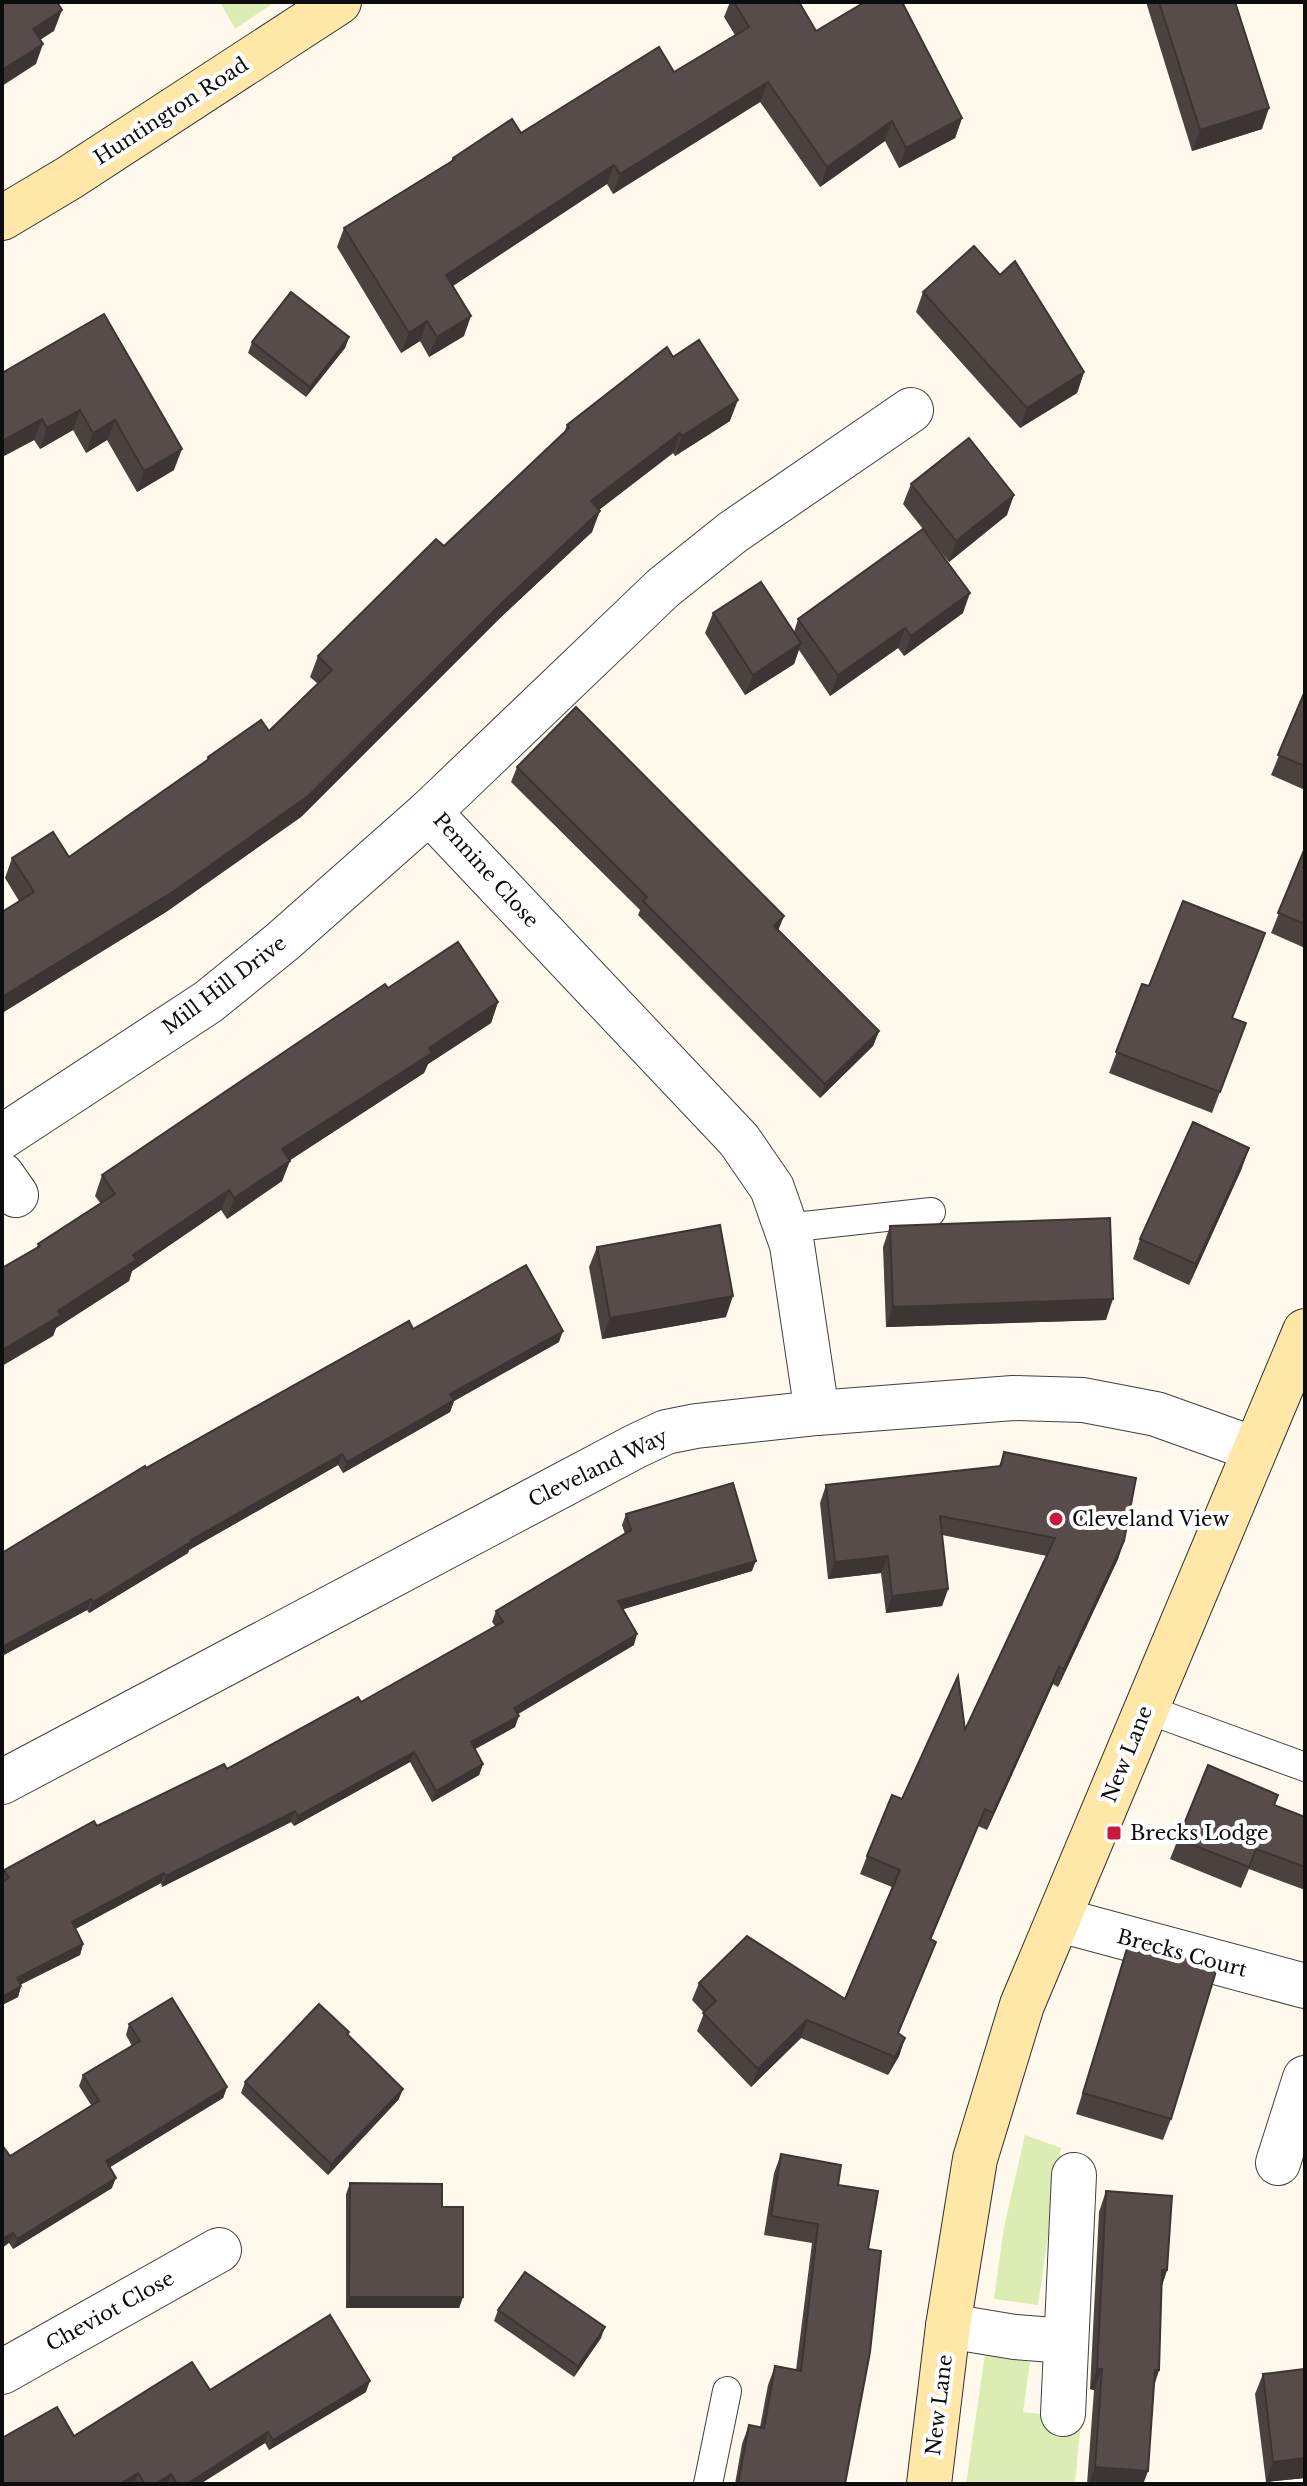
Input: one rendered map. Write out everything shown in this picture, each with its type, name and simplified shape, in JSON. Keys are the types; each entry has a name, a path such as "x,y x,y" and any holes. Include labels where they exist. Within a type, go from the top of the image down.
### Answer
{"street":[{"name":"Huntington Road","path":"2,218 69,178 339,2"},
{"name":"Pennine Close","path":"817,1413 792,1245 772,1188 739,1140 429,812 663,588 733,532 911,410"},
{"name":"Mill Hill Drive","path":"2,1137 208,1002 282,942 429,812"},
{"name":"New Lane","path":"929,2484 948,2326 975,2159 1022,2005 1305,1331"},
{"name":"Cleveland Way","path":"2,1782 666,1432 817,1413 1013,1398 1083,1400 1156,1414 1254,1449"},
{"name":"Brecks Court","path":"1060,1920 1305,1986"},
{"path":"1278,2163 1305,2078"},
{"path":"1063,2414 1074,2175"},
{"name":"Cheviot Close","path":"2,2372 219,2250"},
{"name":"New Lane","path":"948,2326 1015,2337 1066,2341"}],"lane":[{"path":"786,1228 931,1212"},
{"path":"1146,1709 1305,1767"},
{"path":"708,2484 727,2391"}],"green space":[{"path":"220,2 275,2 235,29"},
{"path":"1025,2135 1061,2148 1038,2305 994,2299 1004,2227"},
{"path":"985,2354 1030,2362 1023,2412 1081,2418 1075,2484 966,2484"}],"building":[{"path":"2,2 57,2 62,10 33,29 43,44 2,70"},
{"path":"734,2 799,2 816,31 865,2 902,2 962,118 906,148 892,121 827,167 768,82 620,174 614,165 446,275 471,316 437,337 427,321 409,333 344,228 454,160 512,119 521,133 659,47 674,72 749,27"},
{"path":"1159,2 1235,2 1269,108 1200,130"},
{"path":"974,246 1000,275 1015,261 1084,372 1027,408 923,292"},
{"path":"291,292 349,337 310,387 252,342"},
{"path":"104,314 182,449 144,471 115,420 93,433 80,410 47,428 42,419 2,441 2,373"},
{"path":"699,340 738,400 682,436 680,433 591,501 600,511 507,598 308,796 174,891 2,997 2,912 34,892 12,858 53,832 69,857 261,720 269,731 332,670 318,656 436,539 444,546 569,428 567,425 667,347 673,357"},
{"path":"969,438 1014,495 956,541 911,484"},
{"path":"923,529 970,593 911,636 905,628 838,675 798,619"},
{"path":"761,582 801,643 753,675 713,613"},
{"path":"1305,691 1305,766 1278,755"},
{"path":"576,707 784,916 774,926 879,1031 825,1084 643,901 647,897 517,767"},
{"path":"1305,848 1305,924 1278,913"},
{"path":"1183,901 1265,933 1232,1018 1246,1023 1220,1092 1116,1052 1142,984 1149,986"},
{"path":"458,942 498,1002 429,1048 432,1053 282,1149 290,1161 234,1198 229,1190 133,1255 136,1260 58,1311 61,1315 2,1350 2,1268 40,1246 38,1244 115,1194 102,1175 385,984 388,988"},
{"path":"1193,1122 1249,1148 1196,1264 1140,1239"},
{"path":"1110,1218 1113,1299 893,1307 890,1226"},
{"path":"720,1225 733,1296 610,1318 597,1247"},
{"path":"526,1265 563,1331 450,1394 454,1400 347,1462 342,1454 191,1540 93,1602 91,1599 2,1647 2,1553 145,1466 409,1321 413,1329"},
{"path":"1004,1452 1136,1478 1124,1541 1064,1669 1059,1667 993,1813 985,1809 930,1939 936,1942 898,2033 905,2038 895,2057 807,2020 758,2069 703,2013 716,2001 699,1983 747,1936 845,1999 900,1870 867,1856 892,1795 902,1799 958,1676 965,1730 1055,1538 940,1516 948,1589 892,1596 888,1556 835,1562 826,1485 1001,1466"},
{"path":"733,1483 756,1561 618,1601 637,1634 514,1708 519,1716 471,1742 483,1764 436,1791 414,1752 298,1816 295,1811 166,1876 164,1873 72,1922 83,1944 17,1978 21,1986 2,1997 2,1882 9,1878 4,1870 94,1821 97,1826 224,1764 227,1769 358,1697 361,1702 503,1622 496,1611 631,1530 626,1514"},
{"path":"1208,1765 1278,1795 1274,1805 1305,1817 1305,1867 1256,1849 1249,1867 1178,1839"},
{"path":"1129,1942 1217,1968 1171,2119 1083,2093"},
{"path":"172,1998 227,2087 106,2161 116,2178 17,2239 13,2233 2,2239 2,2145 10,2156 99,2101 83,2075 140,2041 129,2024"},
{"path":"319,2004 403,2089 331,2164 245,2082"},
{"path":"781,2154 841,2165 838,2185 878,2191 868,2249 881,2251 870,2352 845,2484 738,2484 749,2425 764,2428 775,2366 801,2371 818,2224 771,2216"},
{"path":"350,2183 442,2184 442,2207 463,2207 463,2297 349,2297"},
{"path":"1106,2191 1172,2196 1167,2270 1162,2270 1159,2370 1155,2370 1148,2471 1095,2467 1102,2369 1097,2369"},
{"path":"525,2272 605,2327 578,2366 498,2310"},
{"path":"330,2315 370,2381 273,2440 268,2432 187,2484 177,2484 171,2474 156,2484 145,2484 138,2473 120,2484 2,2484 2,2438 57,2407 74,2436 192,2362 210,2390"},
{"path":"1305,2369 1305,2458 1273,2462 1263,2374"}],"place":[{"name":"Cleveland View","path":"1056,1519"},
{"name":"Brecks Lodge","path":"1114,1833"}]}
